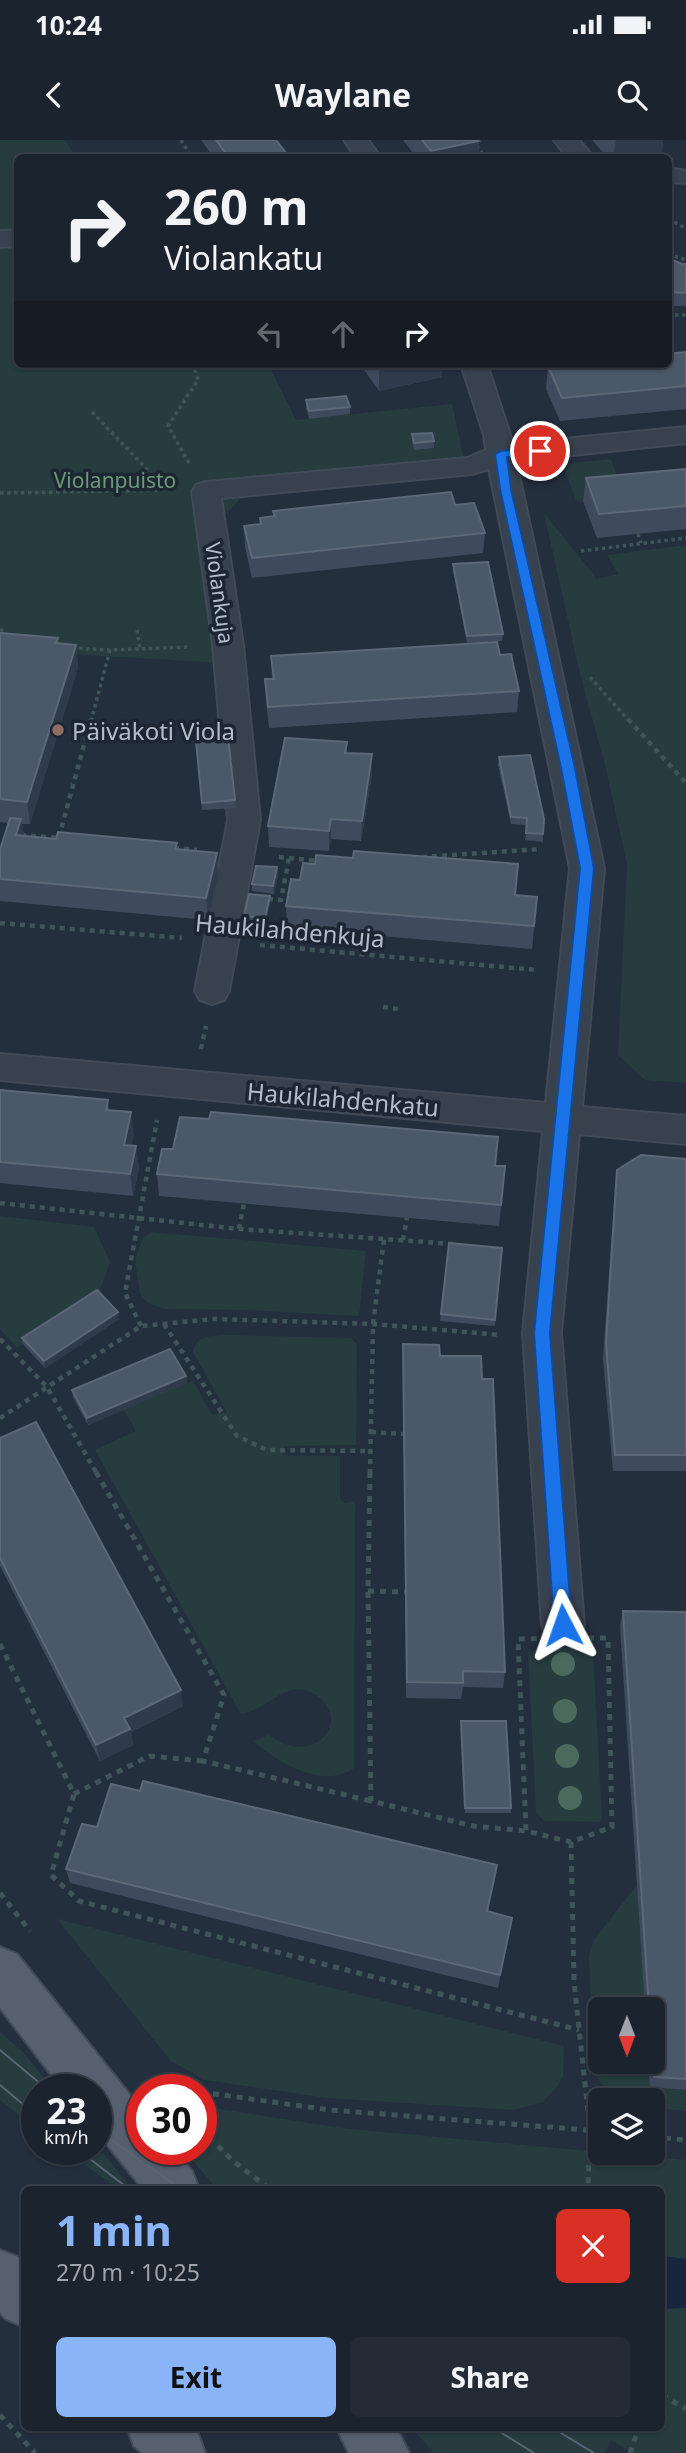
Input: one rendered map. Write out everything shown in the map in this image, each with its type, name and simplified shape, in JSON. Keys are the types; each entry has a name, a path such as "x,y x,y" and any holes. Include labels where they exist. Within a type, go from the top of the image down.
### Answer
{"main road":[{"path":"0,1970 82,2074"},
{"path":"112,2112 172,2186"},
{"path":"0,2274 21,2298"},
{"path":"157,2431 179,2453"},
{"path":"365,2431 383,2453"}],"street":[{"path":"566,140 578,154"},
{"path":"475,368 501,454 506,489 587,868 542,1333 563,1625"},
{"path":"206,491 472,466 501,454 686,435"},
{"name":"Violankuja","path":"206,491 228,645 244,820 212,991"},
{"name":"Haukilahdenkatu","path":"0,1068 686,1130"}],"path":[{"path":"472,140 483,154"},
{"path":"465,148 477,145"},
{"path":"194,368 198,380 168,426 206,491"},
{"path":"92,412 168,490"},
{"path":"0,493 206,491"},
{"path":"638,534 641,543"},
{"path":"581,551 686,538"},
{"path":"0,629 20,645"},
{"path":"137,630 140,649"},
{"path":"71,648 110,650 228,645"},
{"path":"59,838 110,650"},
{"path":"584,670 686,783"},
{"path":"12,834 72,839"},
{"path":"169,847 321,862"},
{"path":"411,858 542,849"},
{"path":"275,900 281,900 289,858"},
{"name":"Haukilahdenkuja","path":"0,923 576,974"},
{"path":"383,1007 398,1009"},
{"path":"141,1326 125,1293 157,1119"},
{"path":"0,1203 239,1229 459,1244"},
{"path":"239,1229 244,1203"},
{"path":"404,1240 407,1218"},
{"path":"371,1801 368,1591 373,1324 384,1239"},
{"path":"0,1418 141,1326 214,1319 373,1324 502,1335"},
{"path":"164,1324 237,1436 267,1450 371,1451"},
{"path":"0,1339 47,1387 224,1695 203,1761"},
{"path":"371,1432 403,1434"},
{"path":"368,1591 405,1592"},
{"path":"74,1794 149,1756 203,1761 474,1826 526,1830 571,1842 611,1827 608,1638 518,1639 526,1830"},
{"path":"0,1644 74,1794 51,1875 79,1900 579,2031"},
{"path":"571,1842 574,1982 588,2112"},
{"path":"217,2094 331,2110 588,2130"},
{"path":"665,2138 686,2140"},
{"path":"217,2145 266,2186"},
{"path":"588,2186 589,2165"},
{"path":"665,2397 686,2409"},
{"path":"0,2415 35,2453"},
{"path":"629,2453 637,2431"}],"green space":[{"path":"0,140 65,140 74,154 14,154 14,234 0,236"},
{"name":"Violanpuisto","path":"14,247 14,368 270,368 296,420 452,404 467,474 242,497 224,516 240,664 0,650 0,249"},
{"path":"611,459 625,497 577,502 562,464"},
{"path":"544,513 597,579 618,574 607,555 686,545 686,1083 645,1080 618,1055 627,864"},
{"path":"0,1216 94,1227 110,1262 98,1296 17,1348 0,1329"},
{"path":"151,1232 366,1251 359,1316 165,1309 148,1303 140,1294 135,1261 142,1239"},
{"path":"224,1335 351,1338 357,1344 356,1445 284,1446 283,1455 340,1456 340,1499 345,1503 355,1501 354,1768 342,1774 315,1775 301,1771 275,1758 254,1741 269,1735 286,1744 301,1747 314,1744 324,1737 330,1728 331,1717 326,1705 306,1690 286,1692 250,1712 241,1714 95,1450 136,1431 124,1410 193,1381 212,1415 227,1412 193,1352 200,1339"},
{"path":"540,1647 583,1647 590,1649 593,1655 602,1818 600,1822 544,1821 536,1812 528,1653"},
{"path":"637,1885 644,1997 590,1997 589,1956 593,1941"},
{"path":"57,1919 564,2046 563,2076 559,2084 543,2102 513,2110 328,2098 217,2082 217,2074 194,2074 171,2061"},
{"path":"0,2032 23,2052 41,2074 21,2074 21,2117 0,2100"},
{"path":"594,2074 649,2074 650,2087 662,2088 605,2088"},
{"path":"665,2088 686,2090 686,2111 665,2109"},
{"path":"217,2109 341,2128 588,2151 588,2165 665,2165 665,2158 686,2160 686,2453 633,2453 611,2440 605,2453 434,2453 415,2431 665,2431 665,2186 214,2186 197,2165 217,2165"},
{"path":"112,2164 130,2186 114,2186 85,2165"}],"water":[{"path":"665,2256 686,2259 686,2308 665,2309"}],"building":[{"path":"216,140 276,140 287,154 226,154"},
{"path":"422,140 478,140 479,141 431,151"},
{"path":"672,260 686,264 686,293 672,292"},
{"path":"686,352 686,386 562,398 549,368 672,368 672,354"},
{"path":"346,396 350,407 309,411 306,400"},
{"path":"432,433 434,441 414,443 412,434"},
{"path":"686,469 686,506 599,514 586,478"},
{"path":"451,492 455,505 474,503 485,533 252,558 244,526 261,524 260,518 275,516 273,511"},
{"path":"488,562 503,634 467,636 453,564"},
{"path":"0,633 58,638 56,643 76,645 27,802 0,799"},
{"path":"497,642 500,655 511,654 519,691 268,707 265,679 274,679 271,656"},
{"path":"227,728 235,800 202,803 195,731"},
{"path":"285,738 347,742 345,753 372,754 362,821 331,819 329,831 268,826"},
{"path":"530,755 544,819 543,834 526,833 527,818 511,817 499,757"},
{"path":"10,818 21,819 16,835 56,839 58,832 177,843 175,849 217,853 206,898 0,879 0,850"},
{"path":"354,851 518,864 515,895 537,897 534,926 286,906 291,879 300,880 303,863 315,864 316,855 353,858"},
{"path":"256,866 277,867 273,886 252,884"},
{"path":"249,894 270,896 265,918 244,916"},
{"path":"0,1090 108,1100 106,1110 131,1112 124,1145 136,1146 130,1174 0,1162"},
{"path":"211,1112 498,1137 495,1166 505,1166 501,1205 157,1174 162,1149 173,1149 180,1117 209,1119"},
{"path":"641,1155 686,1159 686,1455 615,1455 606,1343 617,1170"},
{"path":"449,1243 502,1248 495,1320 441,1314"},
{"path":"97,1290 118,1312 44,1361 22,1338"},
{"path":"403,1344 439,1345 440,1356 481,1356 482,1379 493,1379 505,1672 463,1671 463,1683 407,1682"},
{"path":"170,1349 186,1376 87,1418 72,1390"},
{"path":"36,1422 181,1690 124,1718 130,1729 96,1745 0,1558 0,1438"},
{"path":"623,1611 686,1612 686,2079 654,2077 654,2074 665,2074 665,1997 648,1997"},
{"path":"461,1721 506,1721 511,1808 465,1808"},
{"path":"143,1781 497,1865 487,1911 512,1918 500,1975 66,1869 82,1824 97,1827 111,1784 140,1791"}],"tram line":[{"path":"0,2050 29,2074"},
{"path":"0,2085 21,2103"},
{"path":"112,2140 177,2186"},
{"path":"98,2165 125,2186"},
{"path":"498,2431 534,2453"},
{"path":"558,2431 594,2453"}],"place":[{"name":"Päiväkoti Viola","path":"58,730"}],"route":[{"path":"540,451 501,454 506,489 568,768 587,868 542,1333 563,1625"}]}
